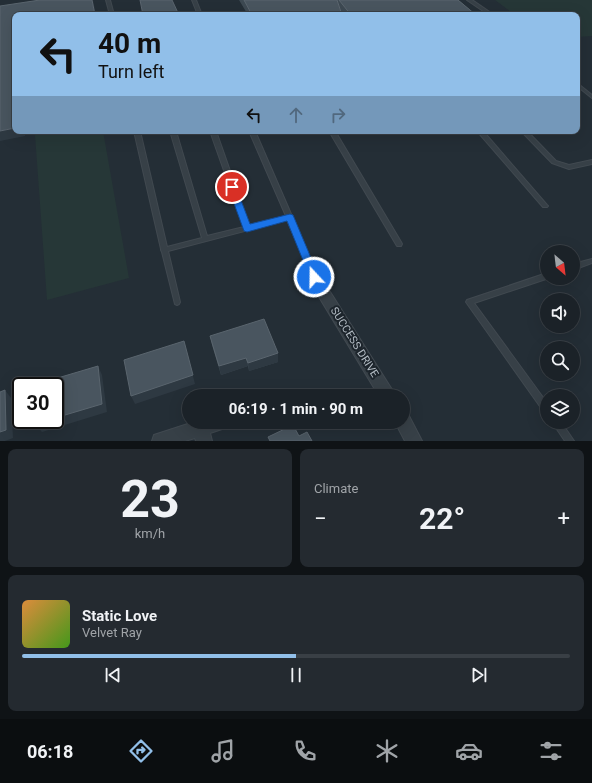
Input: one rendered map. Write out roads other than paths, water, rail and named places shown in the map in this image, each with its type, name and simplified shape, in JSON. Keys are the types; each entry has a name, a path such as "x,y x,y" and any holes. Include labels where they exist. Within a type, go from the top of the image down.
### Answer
{"street":[{"name":"SUCCESS DRIVE","path":"311,267 314,277 384,389"},
{"path":"407,429 414,441"},
{"path":"160,441 202,434"}],"lane":[{"path":"110,0 112,12"},
{"path":"194,0 199,12"},
{"path":"469,0 487,12"},
{"path":"580,87 592,97"},
{"path":"138,134 177,302"},
{"path":"174,134 205,239"},
{"path":"214,134 247,228"},
{"path":"253,134 311,267"},
{"path":"334,134 399,244"},
{"path":"483,134 546,206"},
{"path":"527,134 554,162 569,167 592,162"},
{"path":"164,250 290,217"},
{"path":"580,265 592,261"},
{"path":"540,278 469,302 540,399"},
{"path":"561,429 570,441"}]}
